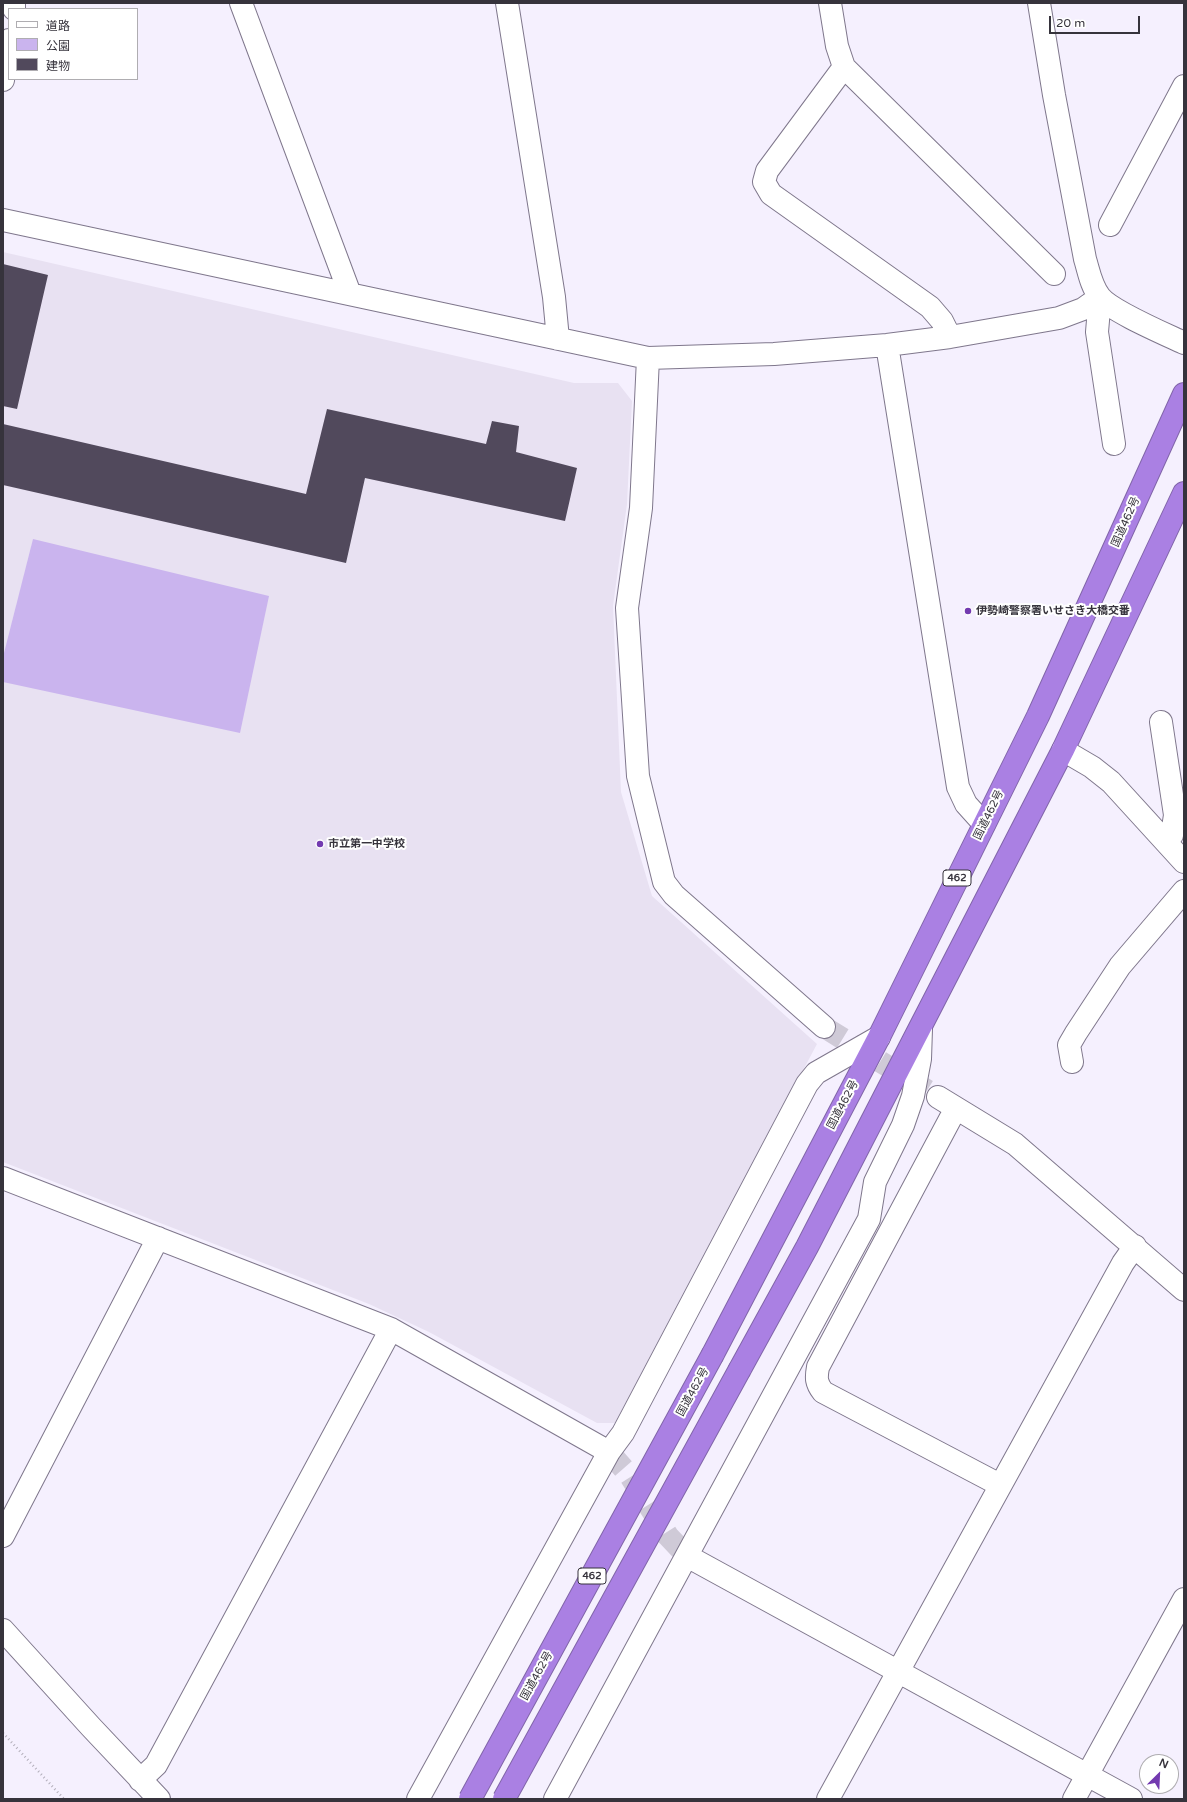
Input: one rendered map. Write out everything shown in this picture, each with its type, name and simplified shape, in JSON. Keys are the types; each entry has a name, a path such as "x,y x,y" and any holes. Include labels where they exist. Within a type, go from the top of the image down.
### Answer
{"highway":[{"name":"国道462号","path":"470,1799 713,1354 879,1037 1038,716 1184,394"},
{"name":"462","path":"504,1799 807,1247 921,1029 1063,750 1184,493"}],"street":[{"path":"241,3 350,294"},
{"path":"507,3 554,297 558,339"},
{"path":"830,3 837,46 844,67 1054,274"},
{"path":"1039,3 1054,95 1085,259 1091,281 1100,297 1115,308 1184,343"},
{"path":"3,80 8,47"},
{"path":"844,67 767,171 764,182 771,194 930,307 942,321 950,337"},
{"path":"1110,225 1184,86"},
{"path":"3,220 648,358 774,354 887,345 950,337 1059,318 1083,309 1100,297"},
{"path":"1100,297 1097,332 1114,444"},
{"path":"887,345 958,787 966,804 984,824"},
{"path":"648,358 640,508 627,608 638,776 664,882 674,896 824,1027"},
{"path":"1161,722 1174,815 1172,835 1167,843"},
{"path":"1063,750 1092,767 1111,782 1184,862"},
{"path":"1072,1062 1070,1045 1076,1033 1120,966 1184,891"},
{"path":"555,1799 869,1219 875,1182 903,1125 913,1096 920,1059 921,1029"},
{"path":"418,1799 609,1452 623,1434 807,1084 816,1073 879,1037"},
{"path":"1000,1485 823,1392 818,1385 816,1377 818,1367 947,1102 1015,1144 1135,1246 1184,1290"},
{"path":"3,1178 391,1329 609,1452"},
{"path":"3,1536 158,1238"},
{"path":"828,1799 1123,1263 1135,1246"},
{"path":"140,1780 156,1765 391,1329"},
{"path":"687,1556 1131,1799"},
{"path":"1074,1799 1184,1599"},
{"path":"3,1630 159,1799"}],"path":[{"path":"3,1733 64,1799"}],"shaded area":[{"name":"市立第一中学校","path":"3,252 574,383 618,383 632,401 627,504 613,606 621,792 652,896 817,1044 615,1423 597,1423 429,1332 369,1304 3,1162"}],"green space":[{"path":"33,539 269,596 240,733 3,682 3,657"}],"building":[{"path":"3,264 48,275 17,409 3,406"},
{"path":"327,409 486,444 492,421 519,426 516,452 577,468 565,521 365,478 346,563 3,485 3,424 306,494"}],"tunnel":[{"path":"824,1027 938,1097"},
{"path":"609,1452 630,1476 668,1536 687,1556"}],"place":[{"name":"伊勢崎警察署いせさき大橋交番","path":"968,611"},
{"name":"市立第一中学校","path":"320,844"}]}
